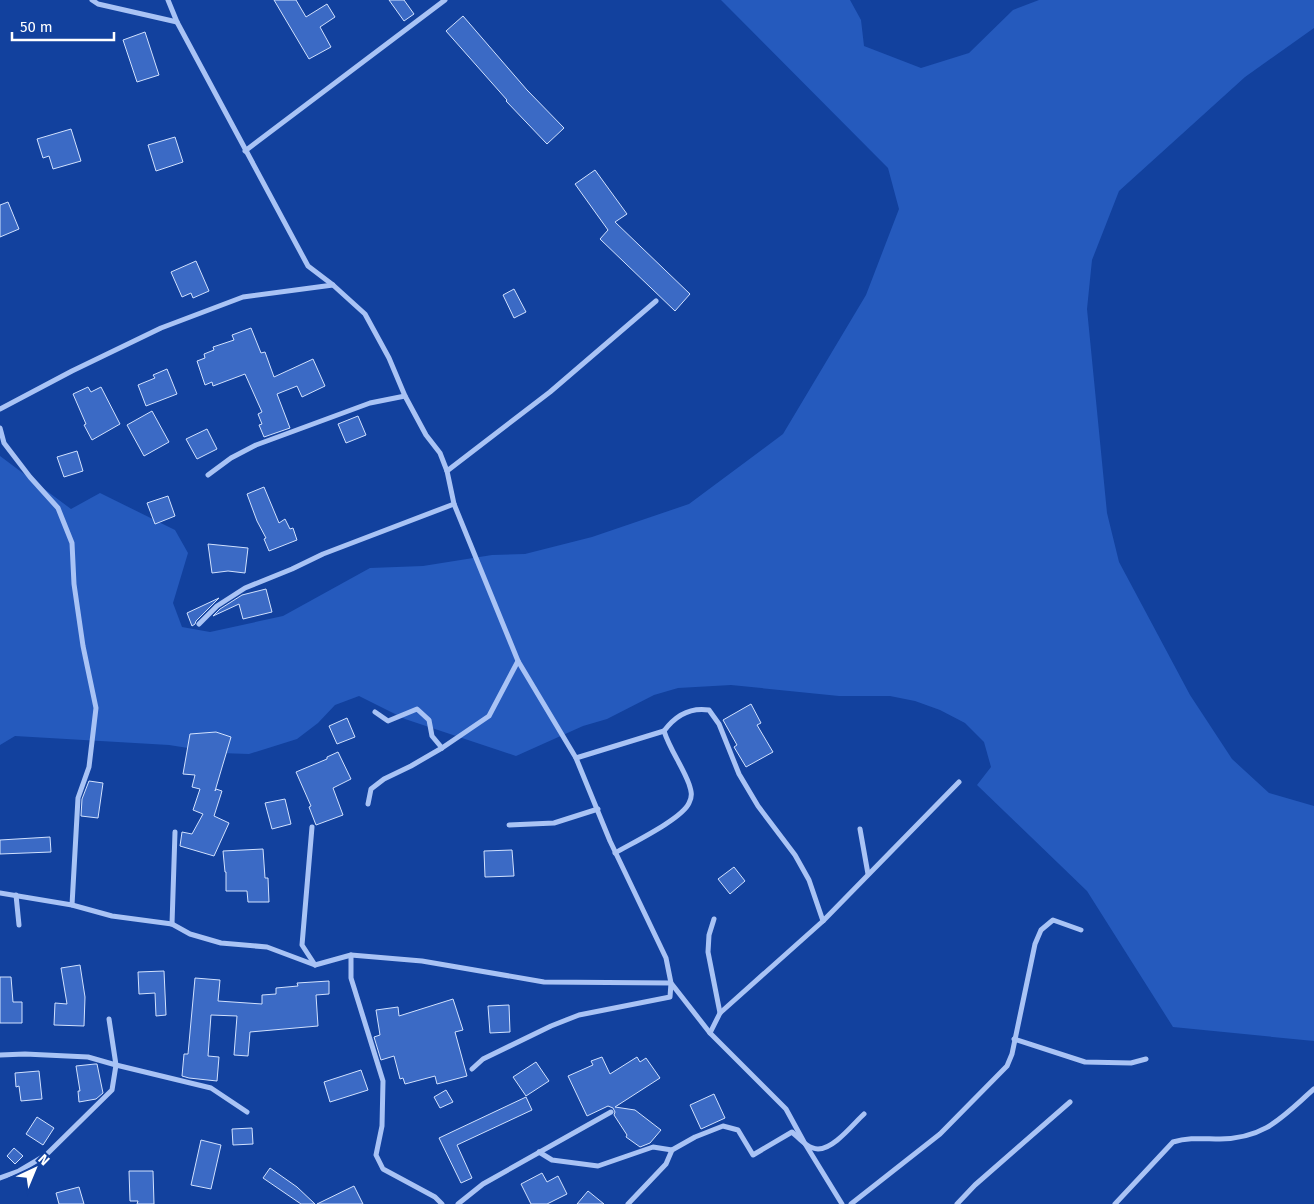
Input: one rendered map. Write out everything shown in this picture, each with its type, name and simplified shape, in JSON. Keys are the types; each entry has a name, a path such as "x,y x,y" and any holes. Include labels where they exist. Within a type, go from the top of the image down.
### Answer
{"street":[{"path":"92,0 98,4 177,22"},
{"path":"168,0 177,22 308,266 333,285 365,314 389,358 405,396 426,435 440,453 447,471 454,504 518,661 576,758 616,853 666,958 671,983 670,997 579,1015 551,1026 483,1059 472,1069"},
{"path":"245,151 445,0"},
{"path":"0,409 72,371 161,328 234,300 243,297 333,285"},
{"path":"447,471 550,392 656,301"},
{"path":"208,475 231,458 274,438 370,403 405,396"},
{"path":"0,428 4,443 30,477 58,508 72,543 74,584 83,646 96,708 89,767 78,798 72,905"},
{"path":"199,624 217,606 244,588 292,569 323,554 454,504"},
{"path":"368,804 371,789 384,779 442,748 490,716 518,661"},
{"path":"576,758 664,731 670,723 686,712 698,708 709,710 719,724 739,774 758,806 795,856 809,880 823,921"},
{"path":"375,712 388,721 417,709 429,720 432,736 442,748"},
{"path":"616,853 677,816 690,802 692,795 689,786 664,731"},
{"path":"710,1033 720,1013 823,921 960,782"},
{"path":"509,825 554,823 598,809"},
{"path":"312,827 302,945 315,965"},
{"path":"860,829 868,874"},
{"path":"172,924 176,832"},
{"path":"0,893 72,905 112,916 172,924 190,934 221,943 267,948 315,965 351,955 422,961 544,982 671,983"},
{"path":"16,895 19,925"},
{"path":"714,919 708,952 720,1013"},
{"path":"851,1204 940,1134 1007,1066 1012,1054 1035,944 1041,930 1053,920 1081,930"},
{"path":"351,955 351,978 383,1081 382,1126 376,1155 383,1169 436,1197 442,1204"},
{"path":"671,983 710,1033 786,1109 842,1204"},
{"path":"0,1178 19,1171 46,1155 112,1090 116,1066 109,1019"},
{"path":"1014,1039 1084,1062 1131,1063 1146,1059"},
{"path":"0,1056 25,1054 88,1057 116,1066 211,1088 246,1112"},
{"path":"1115,1204 1173,1142 1187,1138 1221,1139 1245,1136 1266,1129 1314,1089"},
{"path":"957,1204 975,1185 1070,1102"},
{"path":"458,1204 483,1184 611,1112"},
{"path":"628,1204 666,1164 672,1150 695,1137 723,1126 738,1130 753,1155 792,1132 804,1142 817,1149 831,1146 864,1114"},
{"path":"539,1152 552,1160 598,1166 653,1147 672,1150"}],"shaded area":[{"path":"721,0 850,0 861,20 864,46 921,68 969,53 1013,10 1039,0 1314,0 1314,28 1245,77 1119,191 1092,260 1087,309 1107,513 1119,562 1190,695 1232,759 1269,793 1314,806 1314,1041 1173,1027 1087,891 977,785 991,767 984,742 965,723 940,710 915,701 890,696 839,696 731,685 678,688 654,695 607,719 583,726 516,756 405,719 359,696 335,705 318,723 297,739 249,754 220,753 169,745 15,736 0,745 0,456 71,509 100,493 175,530 188,553 173,603 182,627 210,632 283,616 370,568 423,566 492,555 525,554 592,537 689,504 783,434 866,295 899,209 888,168"}],"building":[{"path":"274,0 296,0 306,17 327,4 335,17 320,27 331,47 309,59"},
{"path":"389,0 404,0 414,14 404,21"},
{"path":"463,16 527,90 564,128 547,144 506,101 446,31"},
{"path":"145,32 159,75 137,82 123,40"},
{"path":"71,129 81,161 53,169 49,156 43,158 37,139"},
{"path":"175,137 183,162 156,171 148,145"},
{"path":"595,170 627,214 615,222 690,294 675,311 600,239 608,230 575,184"},
{"path":"8,202 19,229 0,237 0,205"},
{"path":"196,261 209,291 193,298 191,293 182,297 171,272"},
{"path":"514,289 526,312 514,318 503,295"},
{"path":"251,328 261,353 265,352 274,377 313,359 325,386 302,397 297,386 277,394 290,428 264,437 259,425 262,424 258,414 262,412 245,374 213,386 212,382 205,385 197,361 205,358 204,354 214,350 213,347 234,340 232,335"},
{"path":"167,369 177,394 146,406 138,385 155,378 153,375"},
{"path":"88,387 91,392 101,387 120,424 92,440 84,425 86,424 73,394"},
{"path":"152,411 169,442 144,456 127,425"},
{"path":"358,416 366,435 346,443 338,424"},
{"path":"207,429 217,449 197,459 186,439"},
{"path":"77,451 83,471 64,477 57,457"},
{"path":"264,487 279,523 285,519 290,529 293,528 297,540 269,551 264,539 266,538 257,521 247,494"},
{"path":"168,496 175,516 155,524 147,503"},
{"path":"208,544 248,548 245,573 228,571 212,573"},
{"path":"266,589 272,612 243,619 239,604 213,616 220,609 242,595"},
{"path":"219,598 195,624 192,626 187,613"},
{"path":"751,704 761,723 757,725 773,752 746,767 734,747 737,745 723,720"},
{"path":"347,718 355,737 337,744 329,726"},
{"path":"216,732 231,737 215,791 216,789 222,791 214,816 229,823 214,856 180,846 182,832 192,834 203,814 193,810 200,789 192,787 195,775 183,774 190,734"},
{"path":"338,752 351,779 333,788 343,815 316,825 309,807 311,806 296,772 327,759 327,757"},
{"path":"89,781 103,783 98,818 81,816 82,799"},
{"path":"285,799 291,824 272,829 265,803"},
{"path":"50,837 51,852 0,854 0,840"},
{"path":"263,849 265,878 268,878 269,902 248,902 247,891 226,891 223,851"},
{"path":"512,850 514,876 485,877 484,851"},
{"path":"734,867 745,881 730,894 718,879"},
{"path":"80,965 85,997 84,1026 54,1025 55,1003 67,1004 61,968"},
{"path":"164,971 166,1015 156,1016 155,993 139,994 138,972"},
{"path":"0,977 11,977 13,1002 22,1002 22,1023 0,1023"},
{"path":"195,978 220,980 218,1001 262,1004 262,995 276,994 276,988 298,986 297,983 329,981 329,994 316,995 318,1026 250,1032 248,1056 234,1055 237,1016 211,1015 208,1056 219,1057 217,1081 189,1078 182,1076 184,1054 188,1054"},
{"path":"453,999 463,1030 455,1032 467,1076 437,1084 435,1076 405,1084 403,1078 400,1079 394,1056 381,1060 374,1037 380,1035 376,1010 398,1007 399,1016"},
{"path":"509,1005 510,1032 490,1033 488,1006"},
{"path":"602,1057 610,1074 637,1057 640,1062 646,1058 660,1078 615,1107 635,1110 661,1130 650,1143 640,1147 626,1137 627,1135 614,1115 613,1108 608,1106 587,1116 568,1076 593,1065 591,1061"},
{"path":"536,1062 549,1081 526,1096 513,1077"},
{"path":"97,1064 103,1093 96,1099 79,1102 78,1091 80,1091 76,1066"},
{"path":"361,1070 368,1090 330,1102 324,1082"},
{"path":"39,1071 42,1099 21,1101 19,1086 16,1087 15,1073"},
{"path":"446,1090 453,1102 440,1108 434,1097"},
{"path":"714,1094 725,1118 701,1129 690,1105"},
{"path":"526,1097 532,1110 457,1145 472,1178 461,1183 439,1138"},
{"path":"37,1117 54,1128 43,1145 26,1134"},
{"path":"252,1128 253,1144 233,1145 232,1129"},
{"path":"201,1140 221,1145 211,1189 191,1185"},
{"path":"14,1148 23,1156 15,1164 7,1156"},
{"path":"270,1168 297,1187 315,1204 301,1204 263,1178"},
{"path":"129,1171 153,1171 154,1204 137,1204 138,1201 130,1201"},
{"path":"542,1173 547,1182 558,1176 567,1194 547,1204 531,1204 521,1184"},
{"path":"354,1186 363,1204 317,1204"},
{"path":"79,1187 84,1204 59,1204 56,1193"},
{"path":"588,1191 604,1204 577,1204"}]}
